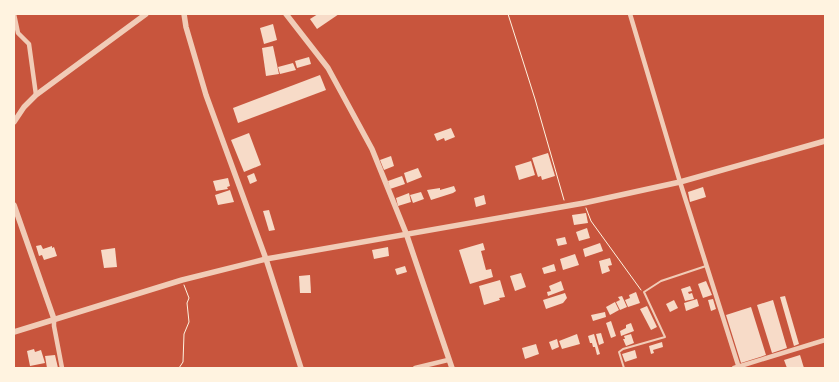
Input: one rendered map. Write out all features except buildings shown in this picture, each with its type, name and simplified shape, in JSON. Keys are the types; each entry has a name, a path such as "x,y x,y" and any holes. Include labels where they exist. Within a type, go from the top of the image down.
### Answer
{"street":[{"path":"14,14 18,33 29,44 36,95"},
{"path":"14,122 36,95 146,14"},
{"path":"184,14 206,95 266,259 301,368"},
{"path":"286,14 328,68 372,149 406,234 452,368"},
{"path":"630,14 737,368 825,340"},
{"path":"14,332 182,280 266,259 566,207 680,182 825,141"},
{"path":"14,205 54,319 62,368"},
{"path":"415,368 448,360"}],"lane":[{"path":"624,368 619,352 623,349 665,338 644,292 661,281 706,266"}],"path":[{"path":"508,14 566,207"},
{"path":"584,203 592,221 644,292"},
{"path":"180,368 183,362 184,334 189,316 187,302 189,298 182,280"}]}
